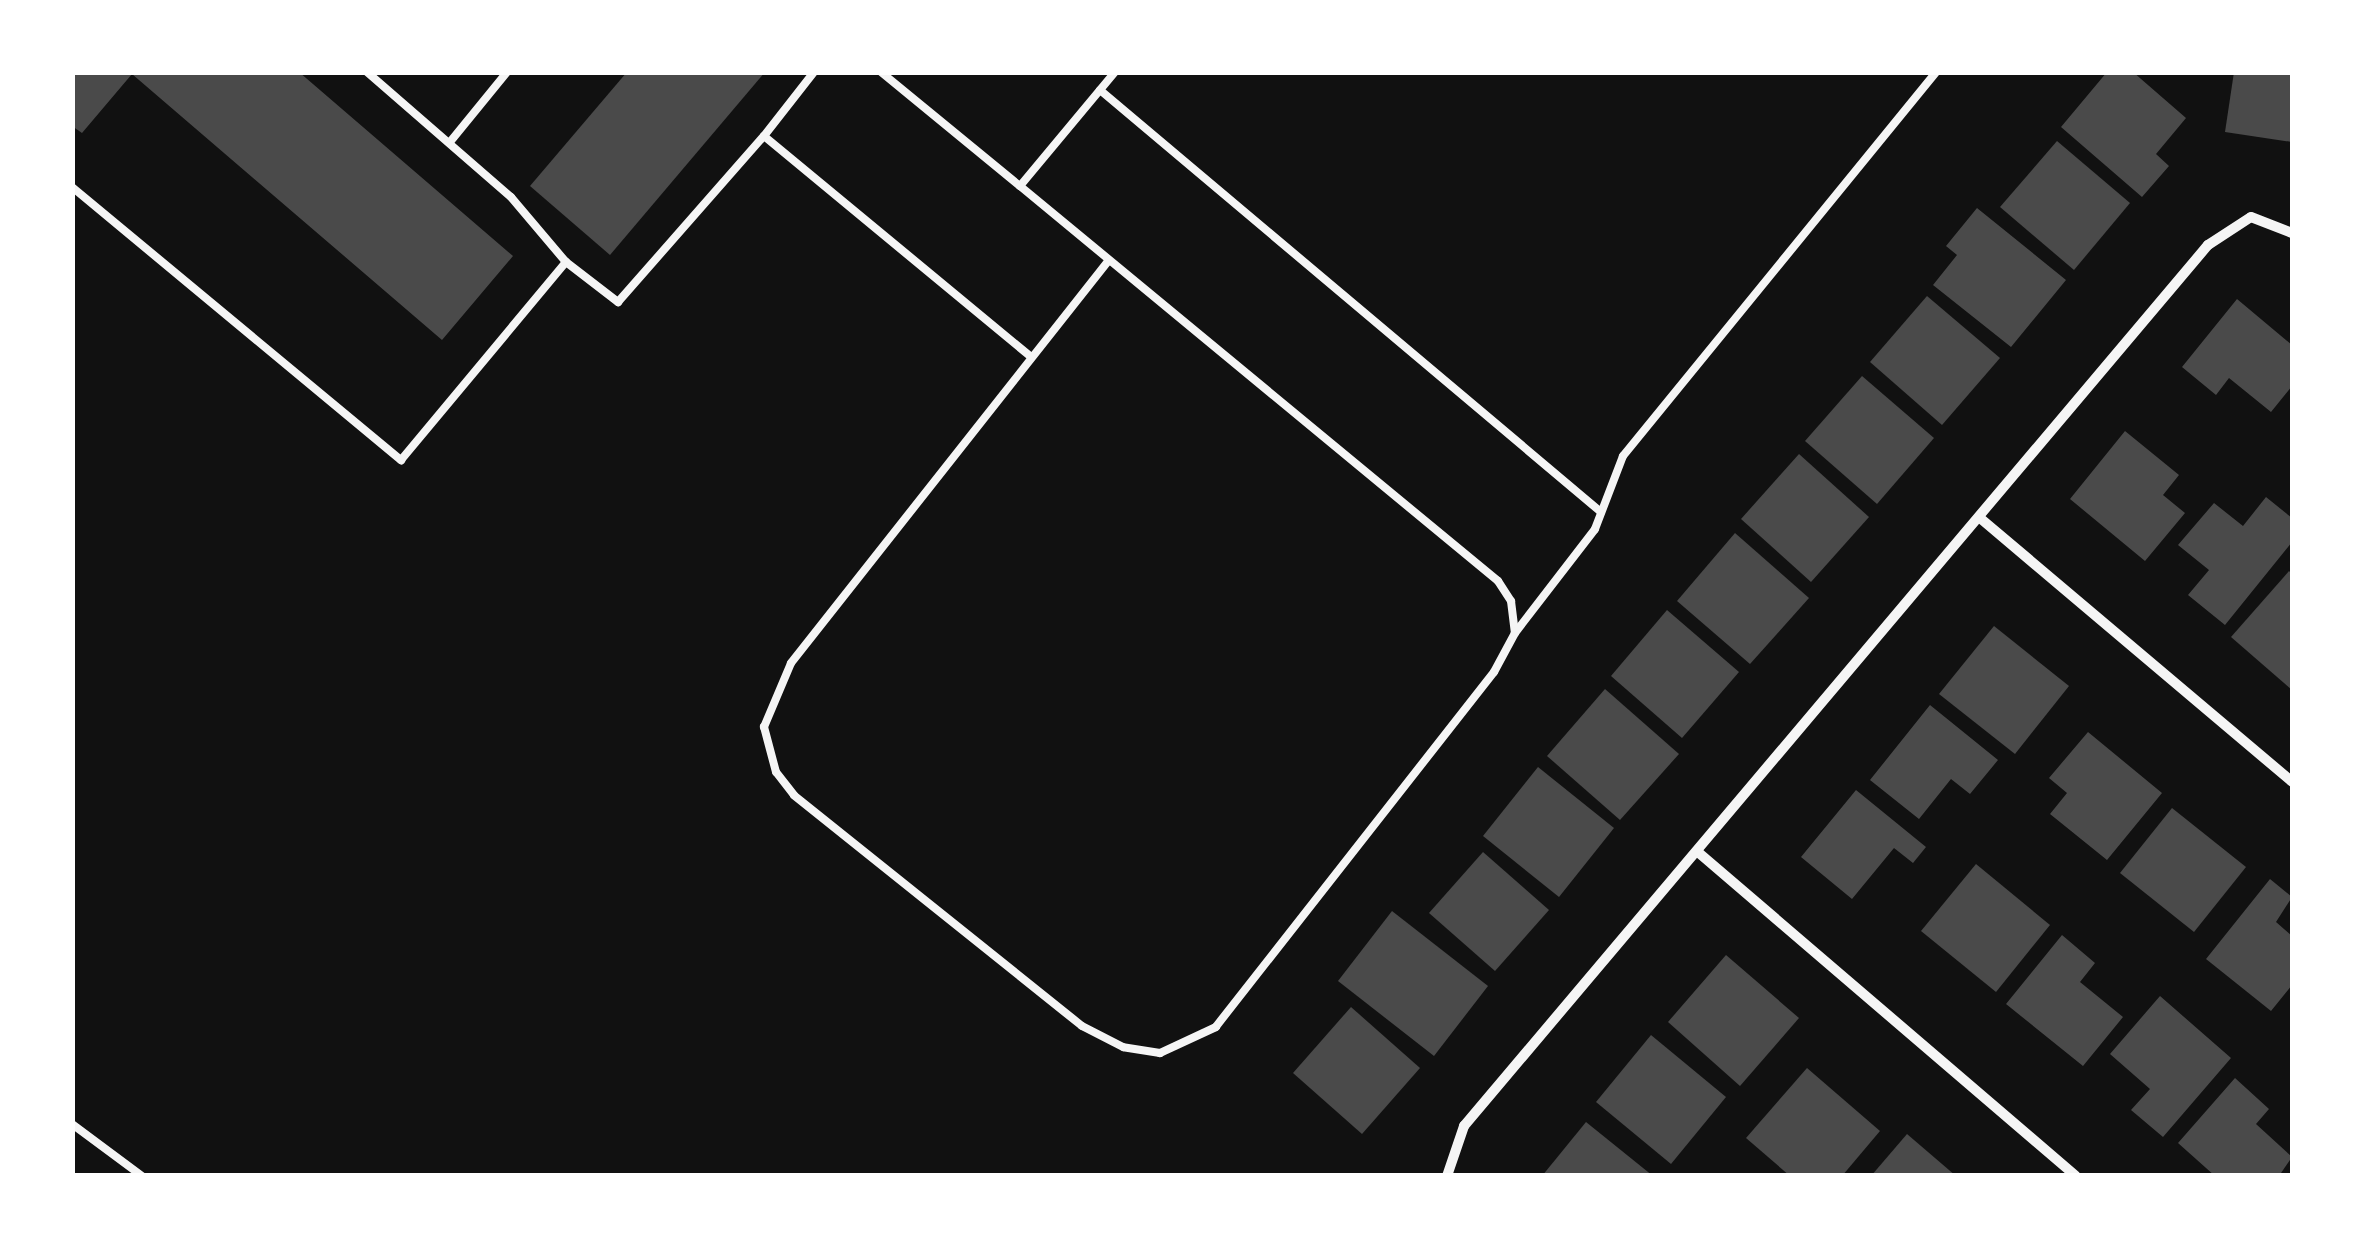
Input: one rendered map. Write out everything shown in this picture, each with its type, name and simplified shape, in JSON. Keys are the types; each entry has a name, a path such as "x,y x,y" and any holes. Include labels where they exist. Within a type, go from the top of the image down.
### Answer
{"street":[{"path":"1447,1175 1464,1126 2208,245 2251,217 2292,232"},
{"path":"1980,518 2292,782"},
{"path":"1699,852 2076,1176"}],"lane":[{"path":"368,72 511,197 566,262 618,302 764,136 814,72"},
{"path":"450,142 507,72"},
{"path":"881,72 1498,581 1512,601 1515,633"},
{"path":"1020,186 1115,72"},
{"path":"1109,260 791,663 764,727 776,772 794,795 1082,1026 1123,1048 1160,1053 1216,1027 1494,672 1515,633 1601,512 1623,456 1936,72"},
{"path":"1100,90 1601,512"},
{"path":"764,136 1031,357"},
{"path":"72,187 400,460 566,262"},
{"path":"72,1124 142,1176"}],"building":[{"path":"72,72 299,72 513,256 442,340 132,74 82,133 72,126"},
{"path":"627,72 765,72 610,255 530,186"},
{"path":"2107,72 2133,72 2186,118 2156,154 2169,166 2142,197 2061,127"},
{"path":"2234,72 2292,72 2292,142 2225,132"},
{"path":"2057,141 2130,203 2074,270 2000,207"},
{"path":"1977,208 2066,280 2011,347 1933,285 1957,255 1946,246"},
{"path":"1927,296 2000,358 1942,425 1870,362"},
{"path":"2237,299 2292,345 2292,386 2271,412 2229,378 2216,395 2182,367"},
{"path":"1862,376 1934,438 1877,504 1805,441"},
{"path":"2125,431 2179,475 2163,495 2185,513 2145,561 2070,499"},
{"path":"1799,454 1869,517 1811,582 1741,519"},
{"path":"2266,497 2292,518 2292,542 2225,625 2188,595 2209,570 2178,545 2214,503 2243,526"},
{"path":"1735,533 1809,598 1750,664 1677,601"},
{"path":"2289,571 2292,574 2292,690 2231,637"},
{"path":"1667,610 1739,672 1682,738 1611,676"},
{"path":"1994,626 2069,686 2015,754 1939,694"},
{"path":"1605,689 1679,754 1620,820 1547,756"},
{"path":"1930,705 1998,760 1970,794 1951,779 1919,819 1870,780"},
{"path":"2088,732 2162,793 2107,860 2050,814 2067,793 2049,778"},
{"path":"1538,767 1614,828 1559,897 1483,836"},
{"path":"1856,790 1926,847 1913,863 1894,848 1852,899 1801,857"},
{"path":"2172,808 2246,867 2194,932 2120,873"},
{"path":"1483,852 1549,910 1495,971 1429,913"},
{"path":"1976,864 2050,925 1996,992 1921,931"},
{"path":"2270,879 2292,897 2276,922 2292,936 2292,985 2271,1011 2206,959"},
{"path":"1392,911 1488,986 1434,1056 1338,981"},
{"path":"2062,935 2095,963 2080,982 2123,1017 2083,1066 2006,1004"},
{"path":"1726,955 1799,1018 1740,1086 1668,1022"},
{"path":"2160,996 2231,1058 2163,1137 2131,1110 2150,1089 2110,1054"},
{"path":"1351,1007 1420,1068 1362,1134 1293,1073"},
{"path":"1651,1035 1726,1097 1671,1164 1596,1102"},
{"path":"1807,1068 1880,1131 1842,1176 1790,1176 1746,1138"},
{"path":"2235,1078 2269,1109 2256,1124 2292,1157 2279,1176 2215,1176 2178,1143"},
{"path":"1586,1122 1653,1176 1542,1176"},
{"path":"1907,1134 1956,1176 1871,1176"}]}
